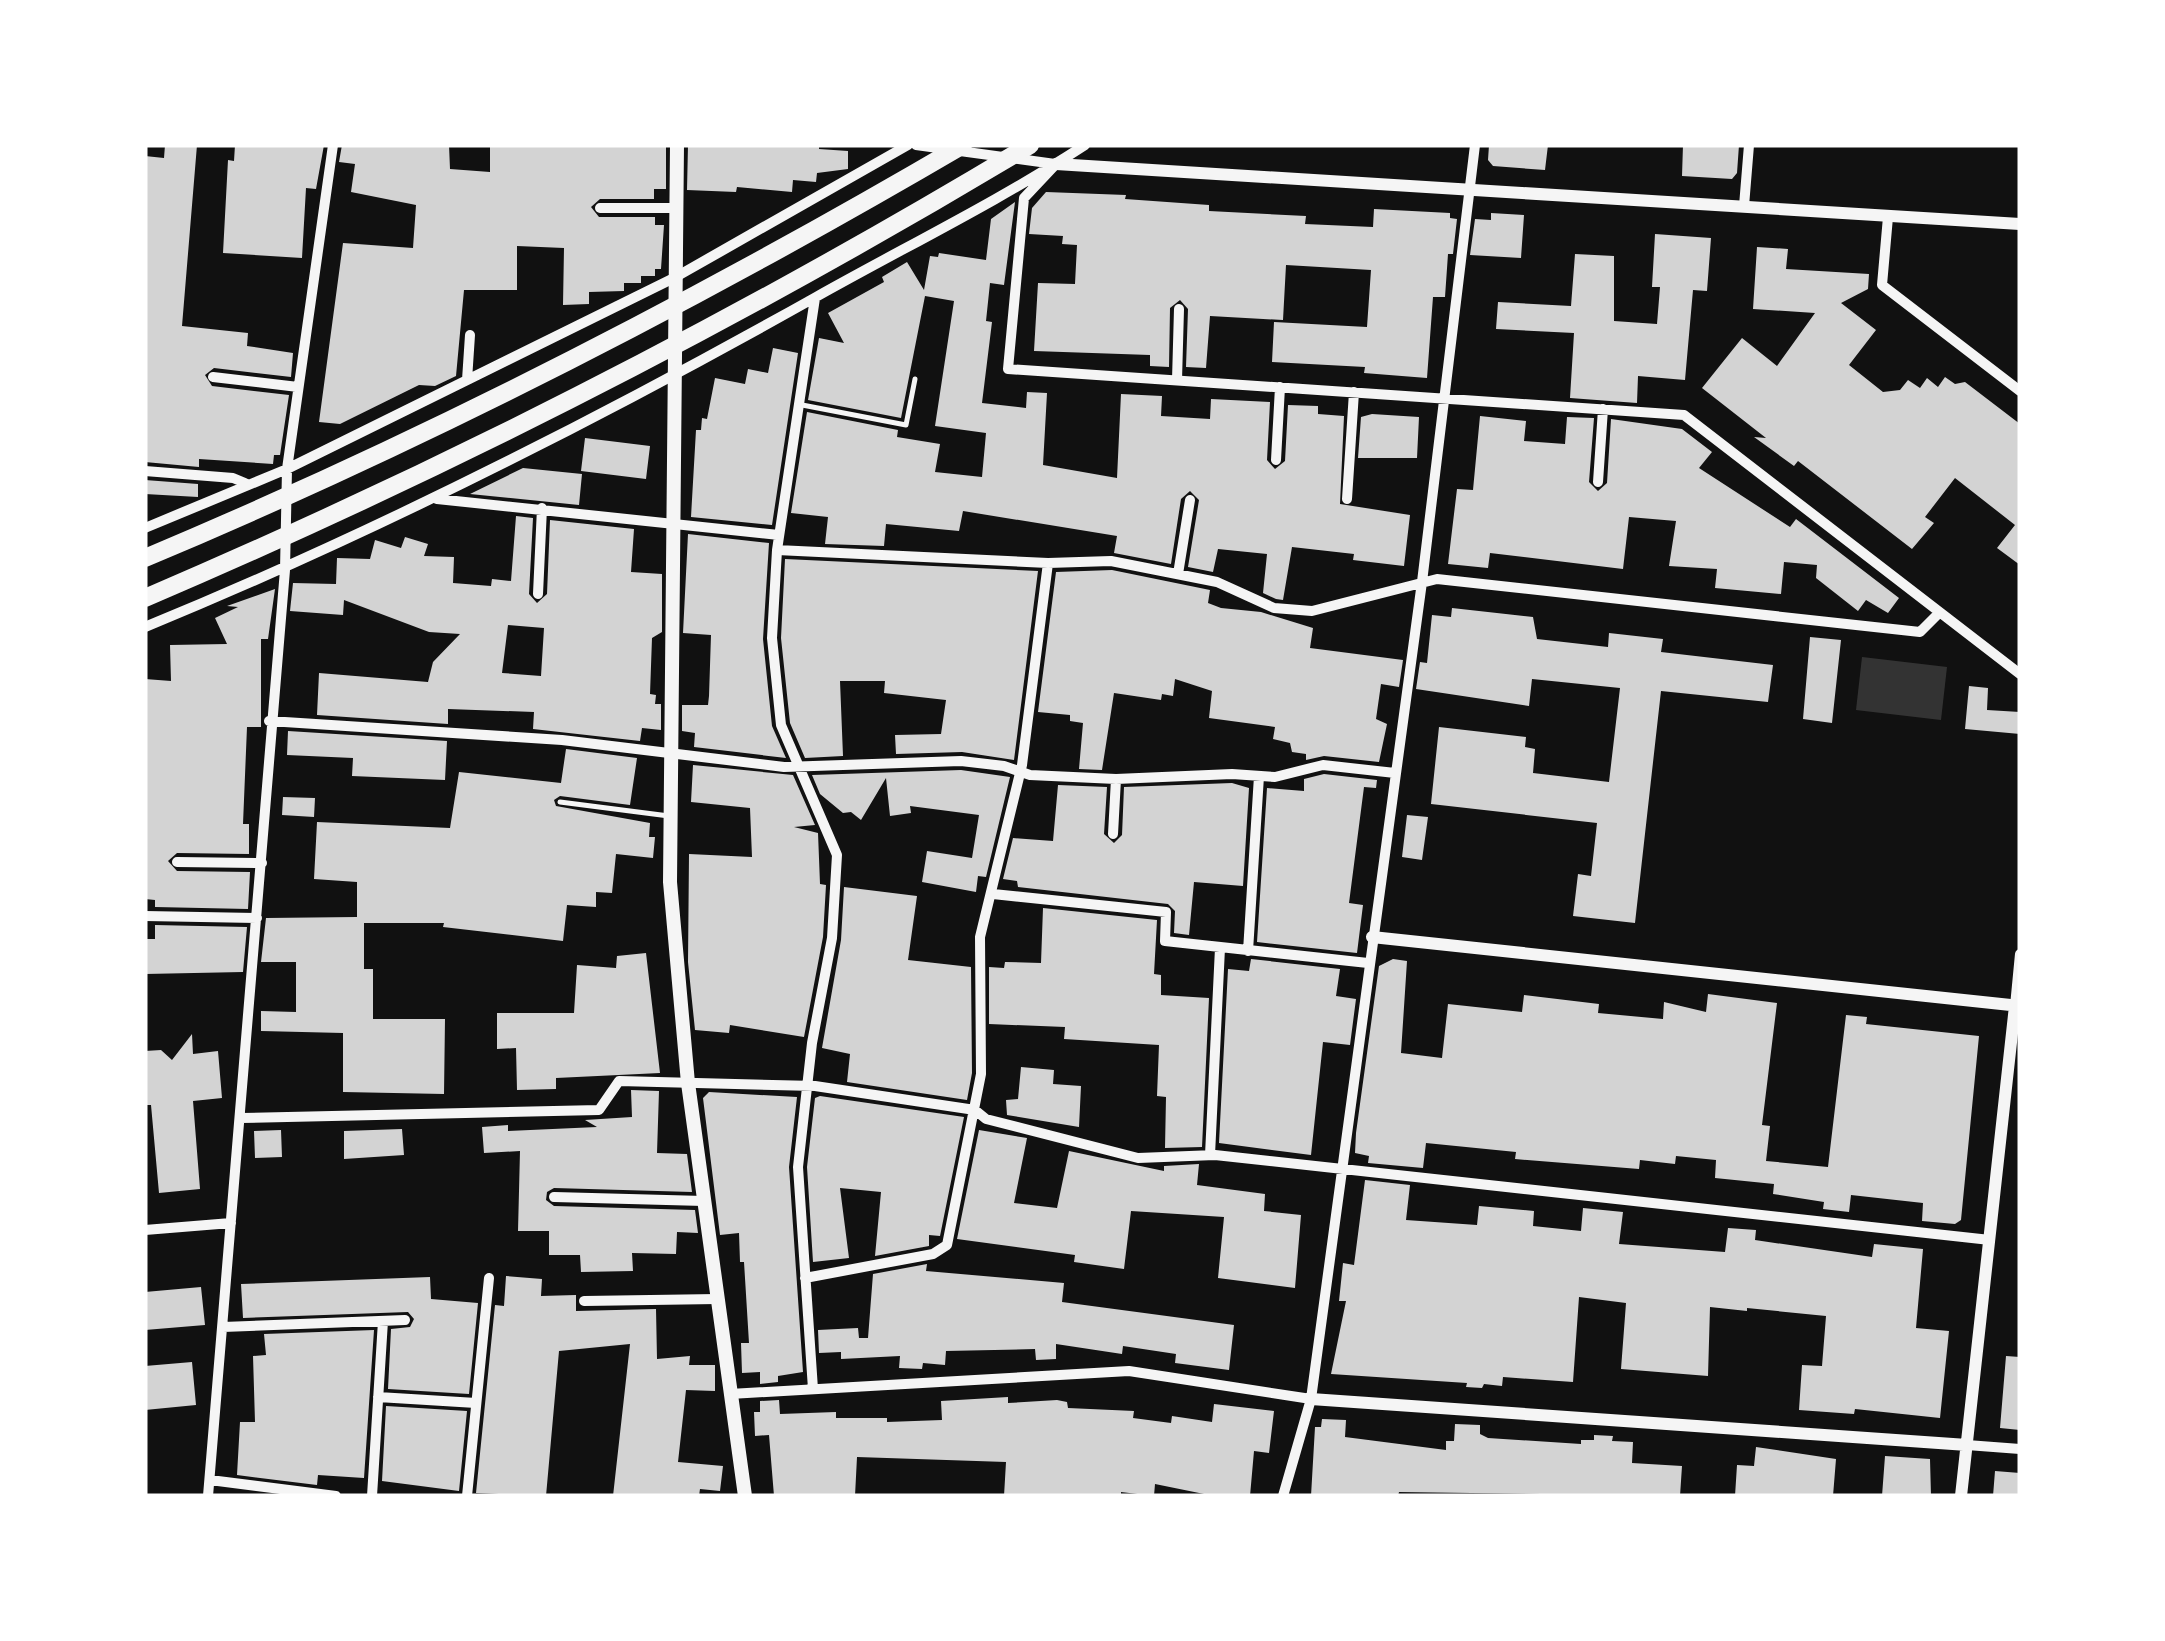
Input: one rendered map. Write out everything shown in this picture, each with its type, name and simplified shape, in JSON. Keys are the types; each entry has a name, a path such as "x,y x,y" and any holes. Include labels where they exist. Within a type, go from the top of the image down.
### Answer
{"highway":[{"path":"145,558 261,508 608,339 805,238 963,145"},
{"path":"145,598 438,465 805,275 1030,145"}],"main road":[{"path":"677,145 668,816 677,980 688,1083 746,1496"}],"street":[{"path":"208,1496 262,863 288,469 333,145"},
{"path":"145,528 246,483 288,469 674,278 908,145"},
{"path":"916,145 1056,164 2020,224"},
{"path":"145,627 284,570 436,499 673,378 1085,145"},
{"path":"1284,1496 1310,1400 1422,582 1475,145"},
{"path":"1744,206 1749,145"},
{"path":"1056,164 1024,198 1008,368 1684,415 2020,674"},
{"path":"600,208 676,208"},
{"path":"1888,217 1882,285 2020,391"},
{"path":"813,1390 798,1167 806,1086 832,938 837,855 796,768 774,689 776,550 815,298"},
{"path":"1177,380 1180,308"},
{"path":"468,380 470,335"},
{"path":"213,377 298,387"},
{"path":"1276,460 1280,387"},
{"path":"1347,499 1354,392"},
{"path":"1598,482 1602,410"},
{"path":"145,471 233,478 246,483"},
{"path":"436,499 779,535"},
{"path":"1178,574 1190,500"},
{"path":"538,594 542,508"},
{"path":"776,550 1048,563 1111,561 1216,582 1274,608 1312,611 1437,579 1920,632 1939,613"},
{"path":"993,894 1038,667 1048,563"},
{"path":"270,721 562,740 796,768 961,760 1019,771 1116,779 1291,776 1322,765 1395,772"},
{"path":"1248,951 1260,776"},
{"path":"1113,834 1116,779"},
{"path":"177,862 262,863"},
{"path":"805,1278 943,1250 975,1110 984,1008 980,937 987,898 993,894 1166,912 1165,941 1368,963"},
{"path":"145,916 257,918"},
{"path":"1372,937 2017,1006"},
{"path":"1210,1155 1220,948"},
{"path":"1961,1496 2020,954"},
{"path":"241,1118 599,1110 619,1081 806,1086 885,1093 975,1110 986,1119 1138,1158 1210,1155 1990,1240"},
{"path":"554,1197 704,1201"},
{"path":"145,1230 232,1223"},
{"path":"467,1496 489,1278"},
{"path":"584,1301 717,1299"},
{"path":"372,1496 383,1320"},
{"path":"222,1327 405,1320"},
{"path":"730,1394 1129,1371 1310,1400 2020,1449"},
{"path":"378,1396 476,1404"},
{"path":"210,1480 336,1496"}],"lane":[{"path":"797,404 906,425 915,379"},
{"path":"560,802 668,816"}],"shaded area":[{"path":"1862,657 1947,667 1941,720 1856,710"}],"building":[{"path":"165,145 197,145 182,326 248,333 247,346 293,353 291,377 214,368 205,375 212,386 289,395 280,455 274,455 273,464 199,459 199,467 145,462 145,156 164,158"},
{"path":"235,145 324,145 316,189 306,188 302,258 223,253 228,160 234,161"},
{"path":"342,145 449,145 450,169 490,172 490,145 666,145 666,189 654,189 654,199 600,199 591,207 599,217 655,217 655,225 664,225 661,269 655,269 655,276 641,276 641,283 624,283 624,291 589,292 589,304 563,305 564,248 517,246 517,290 464,290 456,376 435,386 419,385 340,424 319,422 343,243 413,248 416,205 351,192 355,164 339,162"},
{"path":"688,145 819,145 819,149 848,151 848,169 817,173 816,182 793,180 792,192 737,187 736,192 687,190"},
{"path":"1489,145 1548,145 1545,170 1493,166 1488,160"},
{"path":"1683,145 1739,145 1737,173 1732,179 1682,176"},
{"path":"1046,192 1126,195 1125,199 1209,205 1209,211 1306,216 1305,224 1373,227 1374,209 1450,213 1450,218 1457,219 1453,254 1448,254 1445,297 1433,297 1427,378 1364,373 1365,367 1272,362 1274,322 1367,327 1371,270 1286,265 1283,320 1210,316 1206,368 1186,367 1188,309 1180,300 1170,308 1169,367 1150,366 1150,355 1034,351 1038,283 1075,284 1077,245 1062,244 1063,236 1029,234 1032,208"},
{"path":"1015,202 1004,285 990,283 986,321 992,322 982,403 1026,408 1027,392 1047,393 1043,465 1117,478 1121,394 1162,396 1161,416 1210,419 1211,399 1270,402 1267,460 1275,469 1285,461 1288,405 1318,406 1318,414 1344,416 1340,504 1410,515 1404,566 1353,560 1354,554 1292,547 1283,600 1276,599 1263,593 1267,554 1218,549 1213,572 1188,567 1199,500 1190,491 1181,499 1171,564 1114,553 1117,536 963,511 959,531 886,524 884,546 825,544 828,517 791,513 807,412 898,430 897,437 940,444 935,472 982,477 986,433 935,426 954,301 925,296 901,418 808,400 819,338 844,343 828,313 884,282 882,277 907,262 924,290 930,256 938,257 939,253 986,260 991,219"},
{"path":"1491,213 1524,215 1521,258 1470,255 1475,219 1491,220"},
{"path":"1655,234 1711,238 1707,291 1693,290 1685,380 1638,376 1637,403 1570,398 1574,333 1496,329 1498,302 1571,306 1575,254 1614,256 1614,321 1657,324 1660,287 1652,287"},
{"path":"1757,247 1788,249 1786,269 1869,274 1868,289 1841,303 1876,330 1849,365 1883,392 1900,390 1908,380 1920,388 1927,378 1938,387 1945,377 1955,384 1965,382 2020,424 2020,565 1997,548 2015,525 1955,478 1925,517 1934,523 1912,549 1798,461 1794,466 1754,437 1766,438 1702,388 1742,338 1777,366 1815,313 1753,309"},
{"path":"773,348 798,353 772,525 691,517 696,430 701,430 702,418 707,419 715,378 745,384 748,369 768,373"},
{"path":"1480,416 1526,421 1524,441 1565,444 1567,417 1594,418 1589,482 1598,491 1607,483 1611,419 1682,429 1712,452 1699,468 1790,527 1796,519 1899,598 1888,613 1866,600 1858,611 1816,578 1817,565 1784,562 1781,594 1715,588 1717,569 1669,566 1676,521 1629,517 1623,569 1490,553 1488,568 1448,564 1457,489 1473,490"},
{"path":"1361,417 1419,417 1417,458 1358,458"},
{"path":"585,438 650,446 646,479 581,471"},
{"path":"523,468 582,474 579,505 470,494"},
{"path":"145,480 198,484 198,497 145,494"},
{"path":"516,516 533,518 529,594 537,603 547,594 550,520 634,529 631,572 662,574 662,632 652,638 650,694 656,695 655,704 661,704 661,730 642,728 640,741 533,729 534,712 448,709 448,724 317,715 319,673 428,682 433,662 460,634 429,632 344,600 343,615 290,611 293,583 336,584 337,558 370,559 375,540 401,548 405,537 428,544 424,556 454,557 453,583 491,586 492,579 511,581","holes":["508,625 544,628 541,676 502,673"]},
{"path":"688,534 769,543 763,639 772,726 786,758 694,747 695,733 682,731 682,705 708,705 711,635 683,633"},
{"path":"785,559 1038,571 1014,760 962,752 896,754 895,735 941,734 946,700 884,693 885,681 840,681 843,756 805,758 790,723 781,638"},
{"path":"1112,570 1210,590 1208,603 1221,608 1261,612 1313,628 1310,648 1403,660 1399,687 1381,684 1376,719 1387,724 1379,762 1324,756 1306,760 1306,754 1292,752 1290,743 1273,739 1275,727 1209,718 1212,691 1175,679 1173,696 1162,694 1161,700 1114,693 1102,770 1079,769 1083,723 1070,721 1070,715 1038,712 1056,572"},
{"path":"275,589 268,639 261,639 261,727 247,727 243,824 249,824 249,854 177,853 168,861 177,871 250,872 248,909 155,907 155,900 145,899 145,679 171,681 170,645 227,644 215,618 238,607 227,606"},
{"path":"1452,608 1533,617 1537,639 1608,647 1609,633 1663,639 1661,652 1773,665 1768,702 1661,691 1635,923 1573,916 1578,874 1591,876 1597,823 1431,804 1439,727 1526,737 1525,747 1535,749 1533,773 1609,782 1620,688 1532,679 1529,706 1416,689 1420,662 1427,663 1432,615 1451,617"},
{"path":"1810,637 1841,640 1832,723 1803,719"},
{"path":"1969,686 1988,688 1987,710 2020,712 2020,734 1965,729"},
{"path":"288,731 447,741 445,780 352,776 353,758 287,755"},
{"path":"566,749 637,758 630,805 560,796 554,800 556,806 650,823 649,837 655,837 653,858 616,854 612,893 596,892 596,907 567,905 563,941 443,927 444,923 364,923 364,969 373,969 373,1019 445,1019 444,1094 343,1092 343,1033 261,1031 261,1011 296,1012 296,962 261,962 266,918 357,917 357,882 314,879 317,822 450,828 459,772 561,783"},
{"path":"693,765 793,775 815,825 794,827 818,833 820,884 826,885 823,937 804,1037 730,1025 729,1033 695,1030 688,962 689,854 752,857 750,808 691,802"},
{"path":"961,770 1010,777 986,877 978,876 976,892 922,882 927,851 972,858 979,815 910,806 911,813 890,816 886,778 861,820 851,812 843,813 820,794 812,775"},
{"path":"1324,774 1377,780 1376,788 1364,787 1349,903 1363,905 1357,953 1257,942 1267,788 1304,791 1304,779"},
{"path":"1232,783 1249,788 1243,886 1194,882 1189,935 1174,933 1175,911 1168,904 1018,887 1017,881 1003,879 1013,838 1053,841 1058,785 1107,787 1104,834 1114,843 1122,835 1124,787"},
{"path":"283,797 315,798 314,817 282,815"},
{"path":"1407,815 1428,817 1422,860 1402,857"},
{"path":"844,887 917,896 908,960 971,967 972,1073 967,1100 847,1082 850,1054 822,1048 841,940"},
{"path":"1043,908 1157,920 1154,974 1161,975 1161,995 1209,998 1202,1147 1165,1148 1166,1097 1157,1096 1159,1045 1064,1039 1065,1027 989,1024 989,967 1004,968 1005,962 1041,963"},
{"path":"155,925 247,927 243,972 145,974 145,939 155,939"},
{"path":"646,953 660,1073 556,1078 556,1089 517,1090 516,1048 497,1049 497,1013 574,1013 577,965 616,968 617,956"},
{"path":"1251,959 1340,969 1336,996 1356,999 1350,1045 1323,1042 1311,1155 1219,1143 1228,969 1249,971"},
{"path":"1393,959 1407,961 1401,1053 1442,1058 1448,1004 1522,1012 1524,995 1599,1004 1598,1013 1663,1019 1664,1002 1706,1012 1708,994 1777,1003 1762,1125 1770,1126 1766,1161 1828,1167 1846,1015 1867,1017 1866,1024 1979,1036 1961,1220 1955,1224 1922,1221 1923,1203 1851,1195 1849,1212 1823,1209 1824,1202 1773,1194 1774,1184 1715,1178 1716,1160 1676,1156 1675,1164 1640,1160 1639,1169 1515,1159 1516,1152 1426,1143 1423,1168 1368,1163 1369,1156 1355,1153 1356,1133 1379,966"},
{"path":"192,1034 193,1054 218,1051 222,1098 193,1101 200,1189 159,1193 151,1105 145,1105 145,1051 161,1050 172,1060"},
{"path":"1021,1067 1054,1070 1053,1084 1081,1086 1079,1127 1007,1115 1006,1100 1018,1099"},
{"path":"631,1090 659,1091 657,1153 687,1154 692,1192 554,1188 547,1192 546,1200 554,1206 695,1210 698,1233 677,1232 676,1254 632,1253 633,1271 581,1272 580,1255 549,1255 549,1231 518,1231 520,1151 484,1153 482,1127 508,1125 508,1131 597,1127 585,1120 632,1117"},
{"path":"709,1092 797,1097 789,1167 803,1372 778,1376 778,1382 760,1384 760,1372 742,1373 741,1343 749,1343 744,1262 740,1262 739,1233 720,1235 703,1098"},
{"path":"815,1098 964,1117 940,1236 929,1235 929,1246 875,1256 881,1192 840,1188 849,1258 813,1262 807,1167"},
{"path":"402,1129 404,1155 344,1159 344,1131"},
{"path":"281,1130 282,1157 255,1158 254,1131"},
{"path":"979,1130 1027,1138 1014,1203 1057,1208 1069,1151 1164,1171 1164,1166 1199,1164 1197,1185 1265,1194 1264,1211 1301,1215 1295,1288 1218,1278 1224,1217 1131,1211 1124,1269 1074,1262 1075,1255 957,1239"},
{"path":"1365,1180 1410,1185 1406,1220 1477,1225 1479,1206 1534,1211 1533,1226 1581,1231 1583,1208 1623,1212 1619,1244 1725,1252 1728,1228 1756,1230 1755,1240 1872,1257 1874,1244 1923,1249 1916,1328 1949,1331 1940,1418 1855,1409 1854,1414 1799,1410 1802,1365 1822,1366 1826,1316 1747,1308 1710,1307 1708,1376 1621,1369 1626,1303 1579,1297 1573,1382 1503,1377 1502,1386 1484,1384 1482,1388 1466,1387 1467,1383 1331,1374 1346,1301 1339,1301 1343,1263 1354,1265"},
{"path":"927,1264 926,1271 1064,1283 1062,1302 1234,1325 1229,1370 1175,1363 1176,1354 1123,1346 1122,1354 1056,1344 1056,1359 1036,1360 1035,1349 946,1351 945,1365 923,1363 922,1369 899,1368 900,1356 841,1359 841,1352 819,1353 818,1330 858,1328 859,1338 868,1338 873,1274"},
{"path":"506,1276 542,1279 541,1296 576,1295 576,1311 656,1309 657,1359 690,1356 689,1365 715,1365 715,1391 686,1390 678,1462 723,1466 720,1491 700,1489 699,1496 613,1496 630,1344 559,1351 546,1496 476,1493 495,1305 504,1306"},
{"path":"430,1277 431,1299 478,1303 469,1394 388,1389 391,1329 410,1327 414,1319 408,1312 243,1318 241,1284"},
{"path":"201,1287 205,1325 145,1330 145,1292"},
{"path":"374,1330 364,1478 318,1475 317,1485 237,1475 240,1422 255,1422 253,1356 266,1355 264,1334"},
{"path":"2006,1356 2020,1357 2020,1430 2000,1428"},
{"path":"192,1362 196,1405 145,1410 145,1366"},
{"path":"1008,1397 1008,1403 1057,1400 1067,1402 1068,1408 1134,1411 1133,1418 1171,1423 1172,1416 1212,1422 1214,1404 1274,1411 1269,1453 1254,1451 1250,1496 1209,1495 1155,1484 1154,1496 1121,1492 1121,1496 1004,1496 1006,1462 857,1457 855,1496 774,1496 769,1435 755,1436 754,1412 760,1412 760,1401 779,1400 780,1414 836,1412 836,1418 887,1418 887,1422 942,1420 941,1401"},
{"path":"386,1406 467,1411 459,1491 382,1481"},
{"path":"1322,1419 1346,1420 1345,1437 1446,1450 1446,1441 1454,1441 1455,1424 1480,1425 1480,1434 1488,1438 1581,1444 1581,1440 1594,1440 1594,1435 1613,1436 1612,1441 1633,1442 1632,1463 1682,1466 1680,1496 1399,1492 1398,1496 1311,1496 1315,1427 1321,1427"},
{"path":"1756,1447 1836,1459 1833,1496 1735,1496 1737,1465 1754,1466"},
{"path":"1885,1456 1930,1459 1931,1496 1882,1496"},
{"path":"1995,1471 2020,1473 2020,1496 1993,1496"}]}
